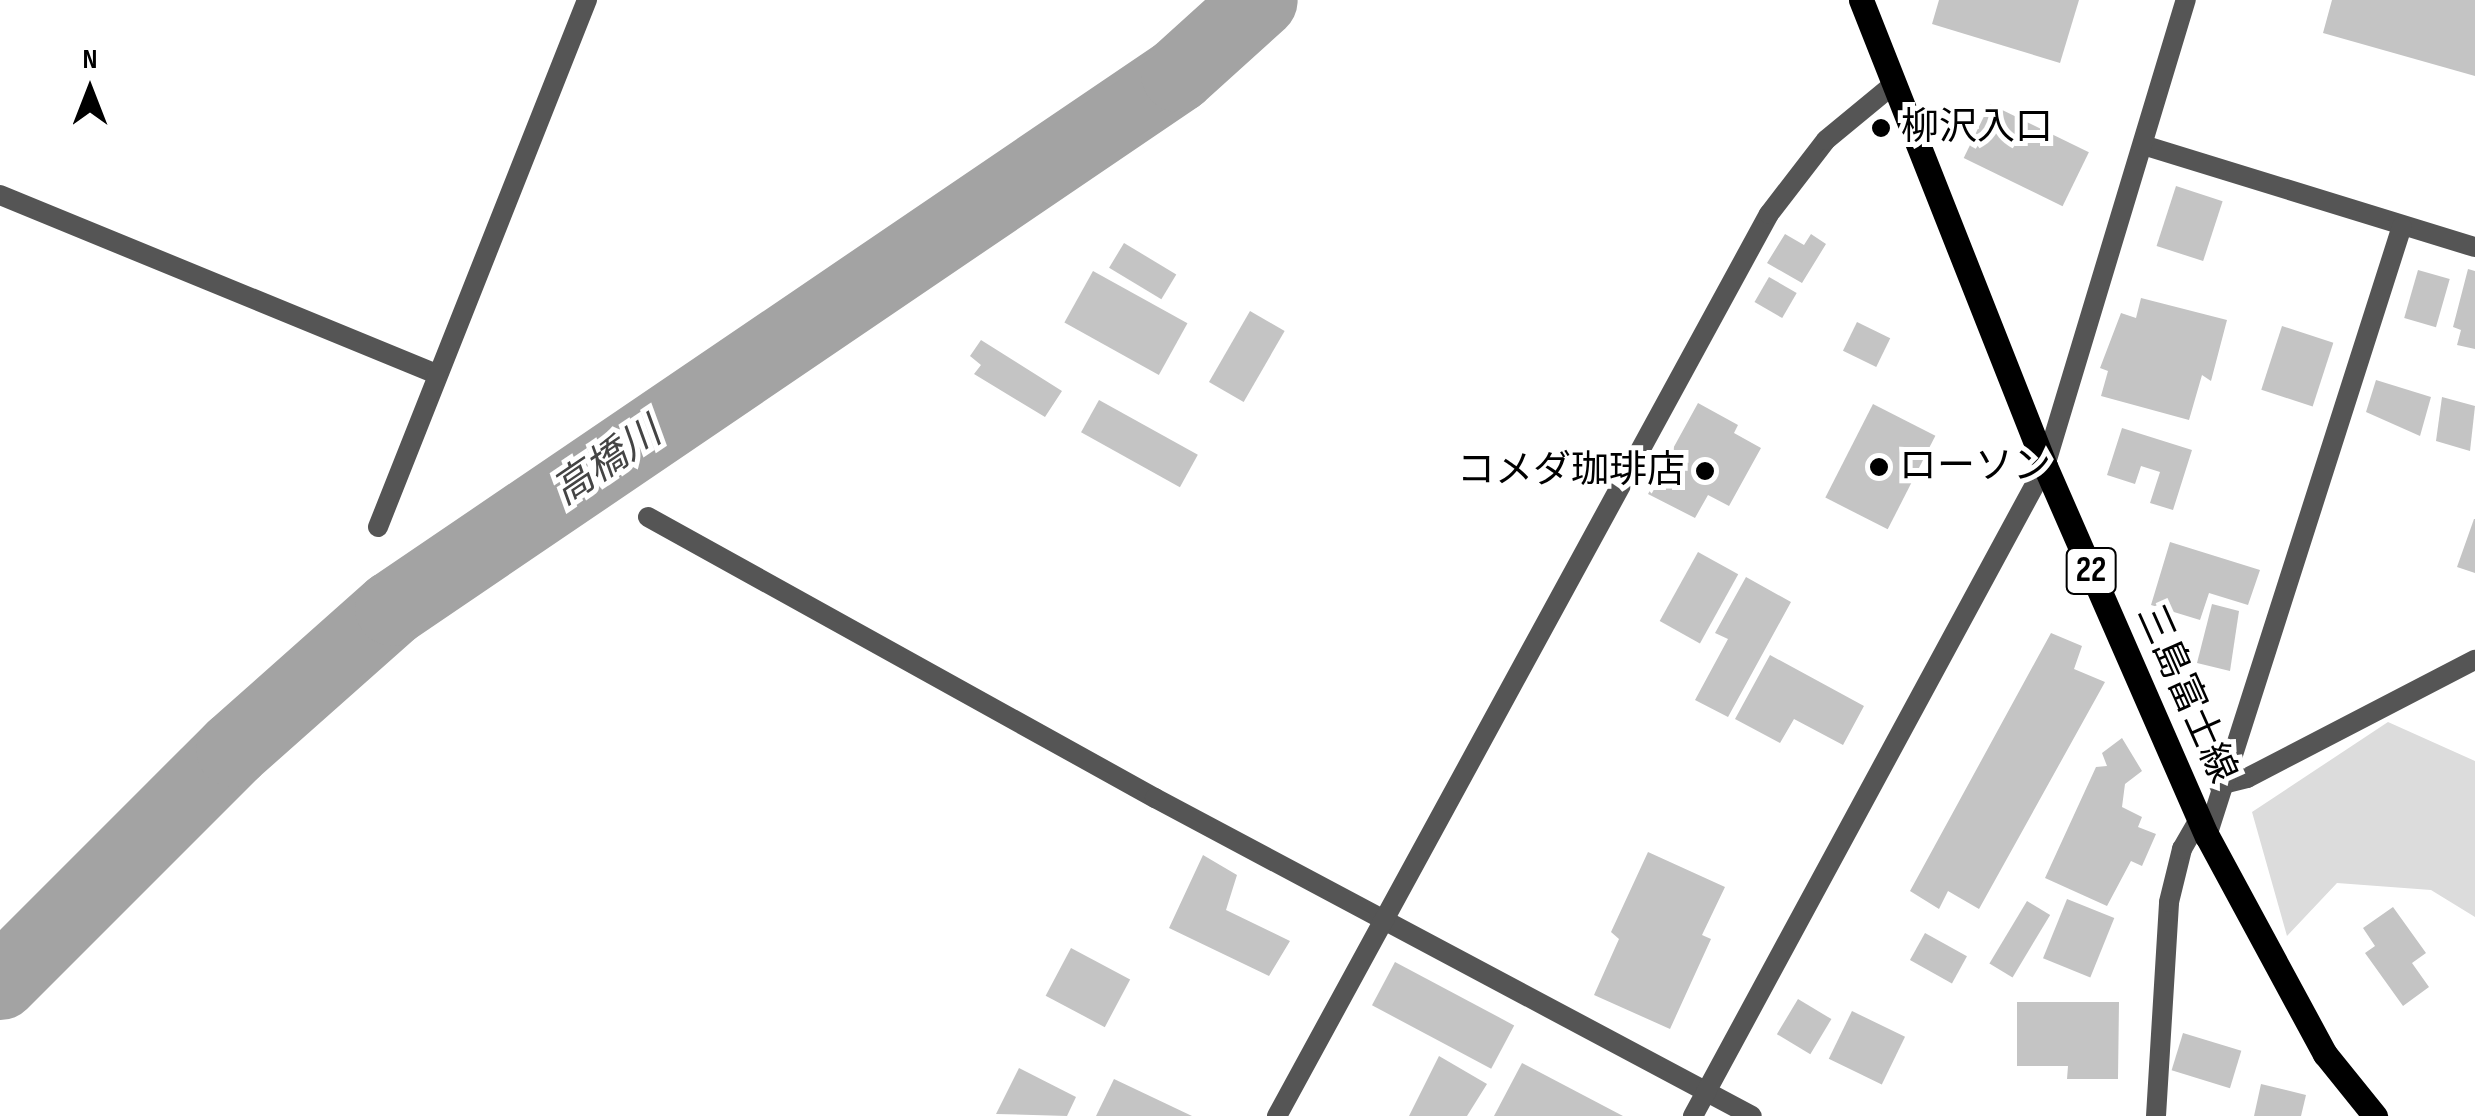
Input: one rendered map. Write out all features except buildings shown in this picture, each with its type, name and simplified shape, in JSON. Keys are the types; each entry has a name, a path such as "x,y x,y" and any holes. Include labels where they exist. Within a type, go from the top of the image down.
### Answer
{"main road":[{"name":"三島富士線","path":"1860,0 2045,466 2204,827 2325,1054 2375,1116"}],"street":[{"path":"378,527 587,0"},
{"path":"1693,1116 2045,466 2186,0"},
{"path":"1277,1116 1769,214 1826,140 1894,84"},
{"path":"2143,145 2475,247"},
{"path":"0,195 436,374"},
{"path":"2156,1116 2169,902 2182,849 2204,827 2219,785 2402,226"},
{"path":"648,517 1382,921 1752,1116"},
{"path":"2219,785 2247,778 2475,660"}],"shaded area":[{"path":"2388,722 2475,761 2475,917 2431,890 2337,883 2287,936 2252,812"}],"waterway":[{"name":"高橋川","path":"0,982 233,749 392,608 1178,74 1260,0"}],"place":[{"name":"柳沢入口","path":"1881,128"},
{"name":"ローソン","path":"1879,467"},
{"name":"コメダ珈琲店","path":"1705,471"}]}
